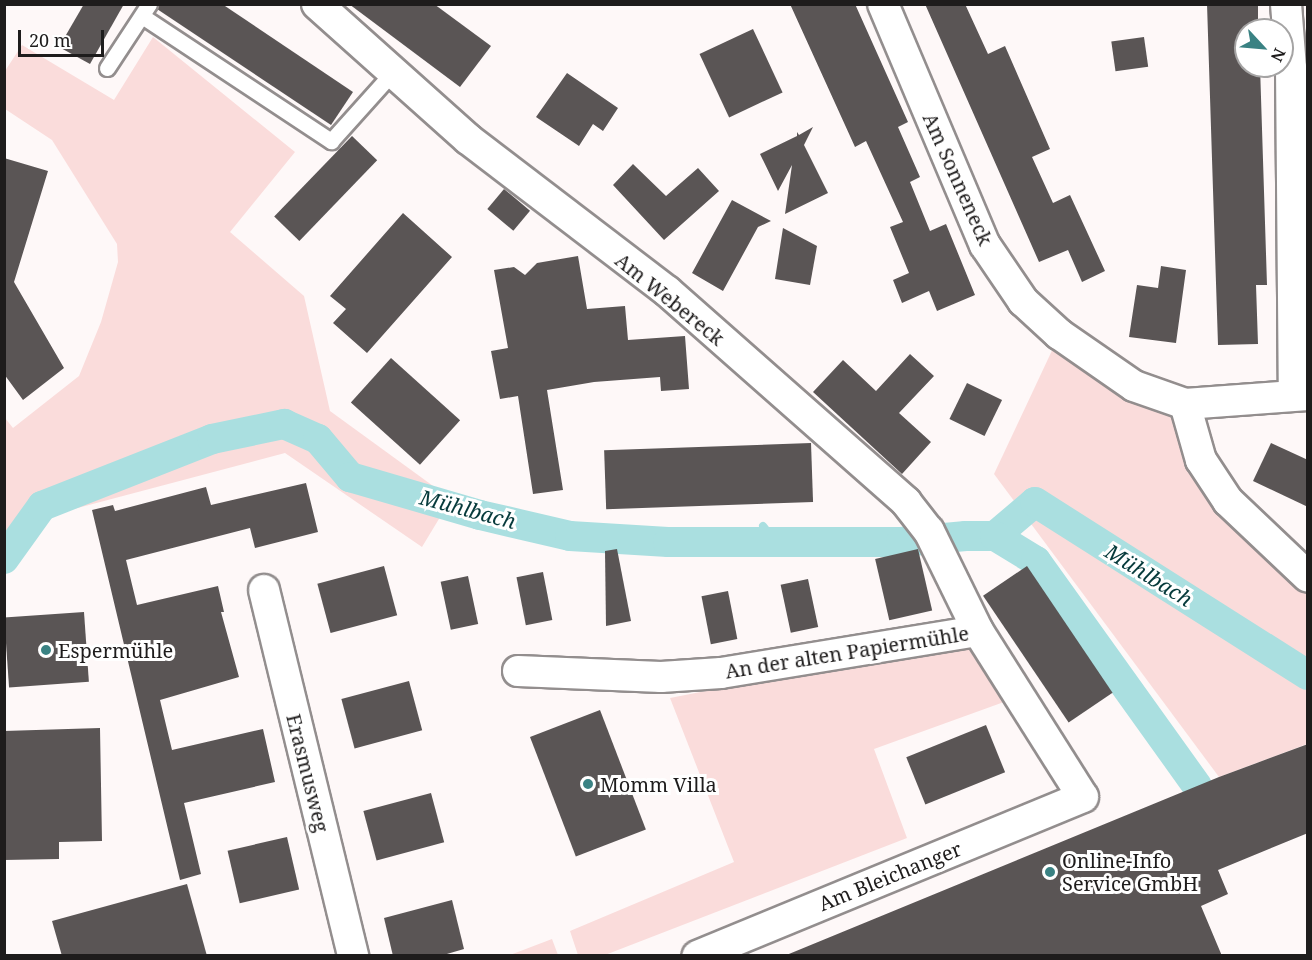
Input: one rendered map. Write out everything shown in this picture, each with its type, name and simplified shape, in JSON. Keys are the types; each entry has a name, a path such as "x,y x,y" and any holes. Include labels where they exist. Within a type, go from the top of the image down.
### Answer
{"street":[{"name":"Am Webereck","path":"318,4 468,138 667,291 906,502 929,531 978,631"},
{"name":"Am Sonneneck","path":"883,4 985,245 1023,300 1059,334 1134,386 1185,404"},
{"path":"1286,4 1299,68 1301,394 1185,404 1200,460 1228,501 1308,577"},
{"name":"Erasmusweg","path":"264,590 353,956"},
{"name":"An der alten Papiermühle","path":"518,671 661,676 721,673 978,631 1083,797"},
{"name":"Am Bleichanger","path":"698,956 1083,797"}],"lane":[{"path":"107,68 146,10 331,141 393,72"}],"shaded area":[{"path":"153,37 295,152 230,232 304,296 330,411 451,499 422,547 285,453 70,510 5,535 5,418 13,428 79,376 101,322 118,262 117,244 52,140 5,109 5,71 22,45 114,100"},
{"path":"1056,342 1177,412 1307,590 1307,744 1219,777 994,474"},
{"path":"976,638 1015,698 874,749 907,838 605,955 578,955 570,931 734,862 670,698"},
{"path":"552,939 558,955 510,955"}],"building":[{"path":"84,4 124,4 90,64 59,47"},
{"path":"159,4 222,4 353,92 331,125 157,9"},
{"path":"349,4 434,4 491,46 460,87"},
{"path":"790,4 855,4 908,122 898,127 920,177 910,182 930,231 946,224 975,295 937,311 929,291 902,303 893,280 909,273 890,227 903,222 866,141 855,147"},
{"path":"925,4 965,4 988,54 1005,46 1050,149 1032,157 1053,203 1070,195 1105,271 1082,282 1068,250 1039,262"},
{"path":"1207,4 1258,4 1258,18 1234,18 1234,78 1260,78 1267,285 1256,285 1258,344 1218,345"},
{"path":"753,29 783,92 729,117 700,54"},
{"path":"1144,37 1148,67 1115,71 1111,42"},
{"path":"567,73 618,108 603,131 593,124 579,146 536,117"},
{"path":"813,127 804,145 828,193 785,214 792,165 778,191 760,154 797,136 797,132 799,135"},
{"path":"352,136 377,160 299,241 274,217"},
{"path":"4,158 48,171 14,282 64,368 23,400 4,374"},
{"path":"633,164 666,196 698,168 719,191 664,240 613,185"},
{"path":"504,189 530,211 513,231 487,209"},
{"path":"732,200 771,221 758,227 723,291 692,273"},
{"path":"403,213 452,257 367,353 333,323 346,309 330,296"},
{"path":"783,228 817,246 810,285 775,279"},
{"path":"578,256 587,309 625,306 628,340 685,336 689,389 661,391 660,377 594,382 547,390 563,490 533,494 518,396 500,399 491,351 508,348 494,270 514,267 525,275 537,263"},
{"path":"1161,266 1186,270 1176,343 1129,337 1137,285 1158,288"},
{"path":"910,354 934,376 899,413 931,442 902,474 813,392 843,360 876,391"},
{"path":"391,358 460,420 420,465 351,403"},
{"path":"967,383 1002,400 985,436 949,419"},
{"path":"811,443 813,502 606,509 604,450"},
{"path":"1271,443 1308,460 1308,507 1253,481"},
{"path":"306,483 318,532 255,548 250,528 126,560 137,605 218,586 224,612 221,612 239,677 160,700 172,750 263,729 275,782 184,803 201,874 180,880 92,510 113,505 115,511 206,487 211,505"},
{"path":"617,549 631,621 606,626 605,551"},
{"path":"918,549 932,610 889,620 875,559"},
{"path":"384,566 397,615 331,633 317,584"},
{"path":"1027,566 1113,693 1069,722 983,596"},
{"path":"543,572 552,620 526,625 516,577"},
{"path":"468,576 478,624 451,630 441,582"},
{"path":"808,579 818,627 791,633 781,585"},
{"path":"728,591 737,639 711,644 701,596"},
{"name":"Espermühle","path":"84,612 89,682 9,687 4,618"},
{"path":"409,681 422,730 355,748 341,699"},
{"name":"Momm Villa","path":"600,710 646,829 576,856 530,737"},
{"path":"986,725 1005,772 925,805 906,757"},
{"path":"100,728 102,841 59,842 59,859 4,860 4,731"},
{"path":"1308,744 1308,833 1218,870 1228,894 1201,906 1222,956 784,956 1219,777"},
{"path":"431,793 444,842 377,860 363,811"},
{"path":"287,837 299,890 240,903 228,851"},
{"path":"187,884 207,956 62,956 52,921"},
{"path":"452,900 464,949 440,956 393,956 384,918"}],"waterway":[{"name":"Mühlbach","path":"4,559 42,506 212,439 284,424 318,439 350,477 480,515 570,536 668,542 901,542 966,536 995,536 1036,561 1197,786"},
{"name":"Mühlbach","path":"995,536 1035,502 1308,675"},
{"path":"763,526 774,540"}],"place":[{"name":"Espermühle","path":"46,650"},
{"name":"Momm Villa","path":"588,784"},
{"name":"Online-Info Service GmbH","path":"1050,872"}]}
